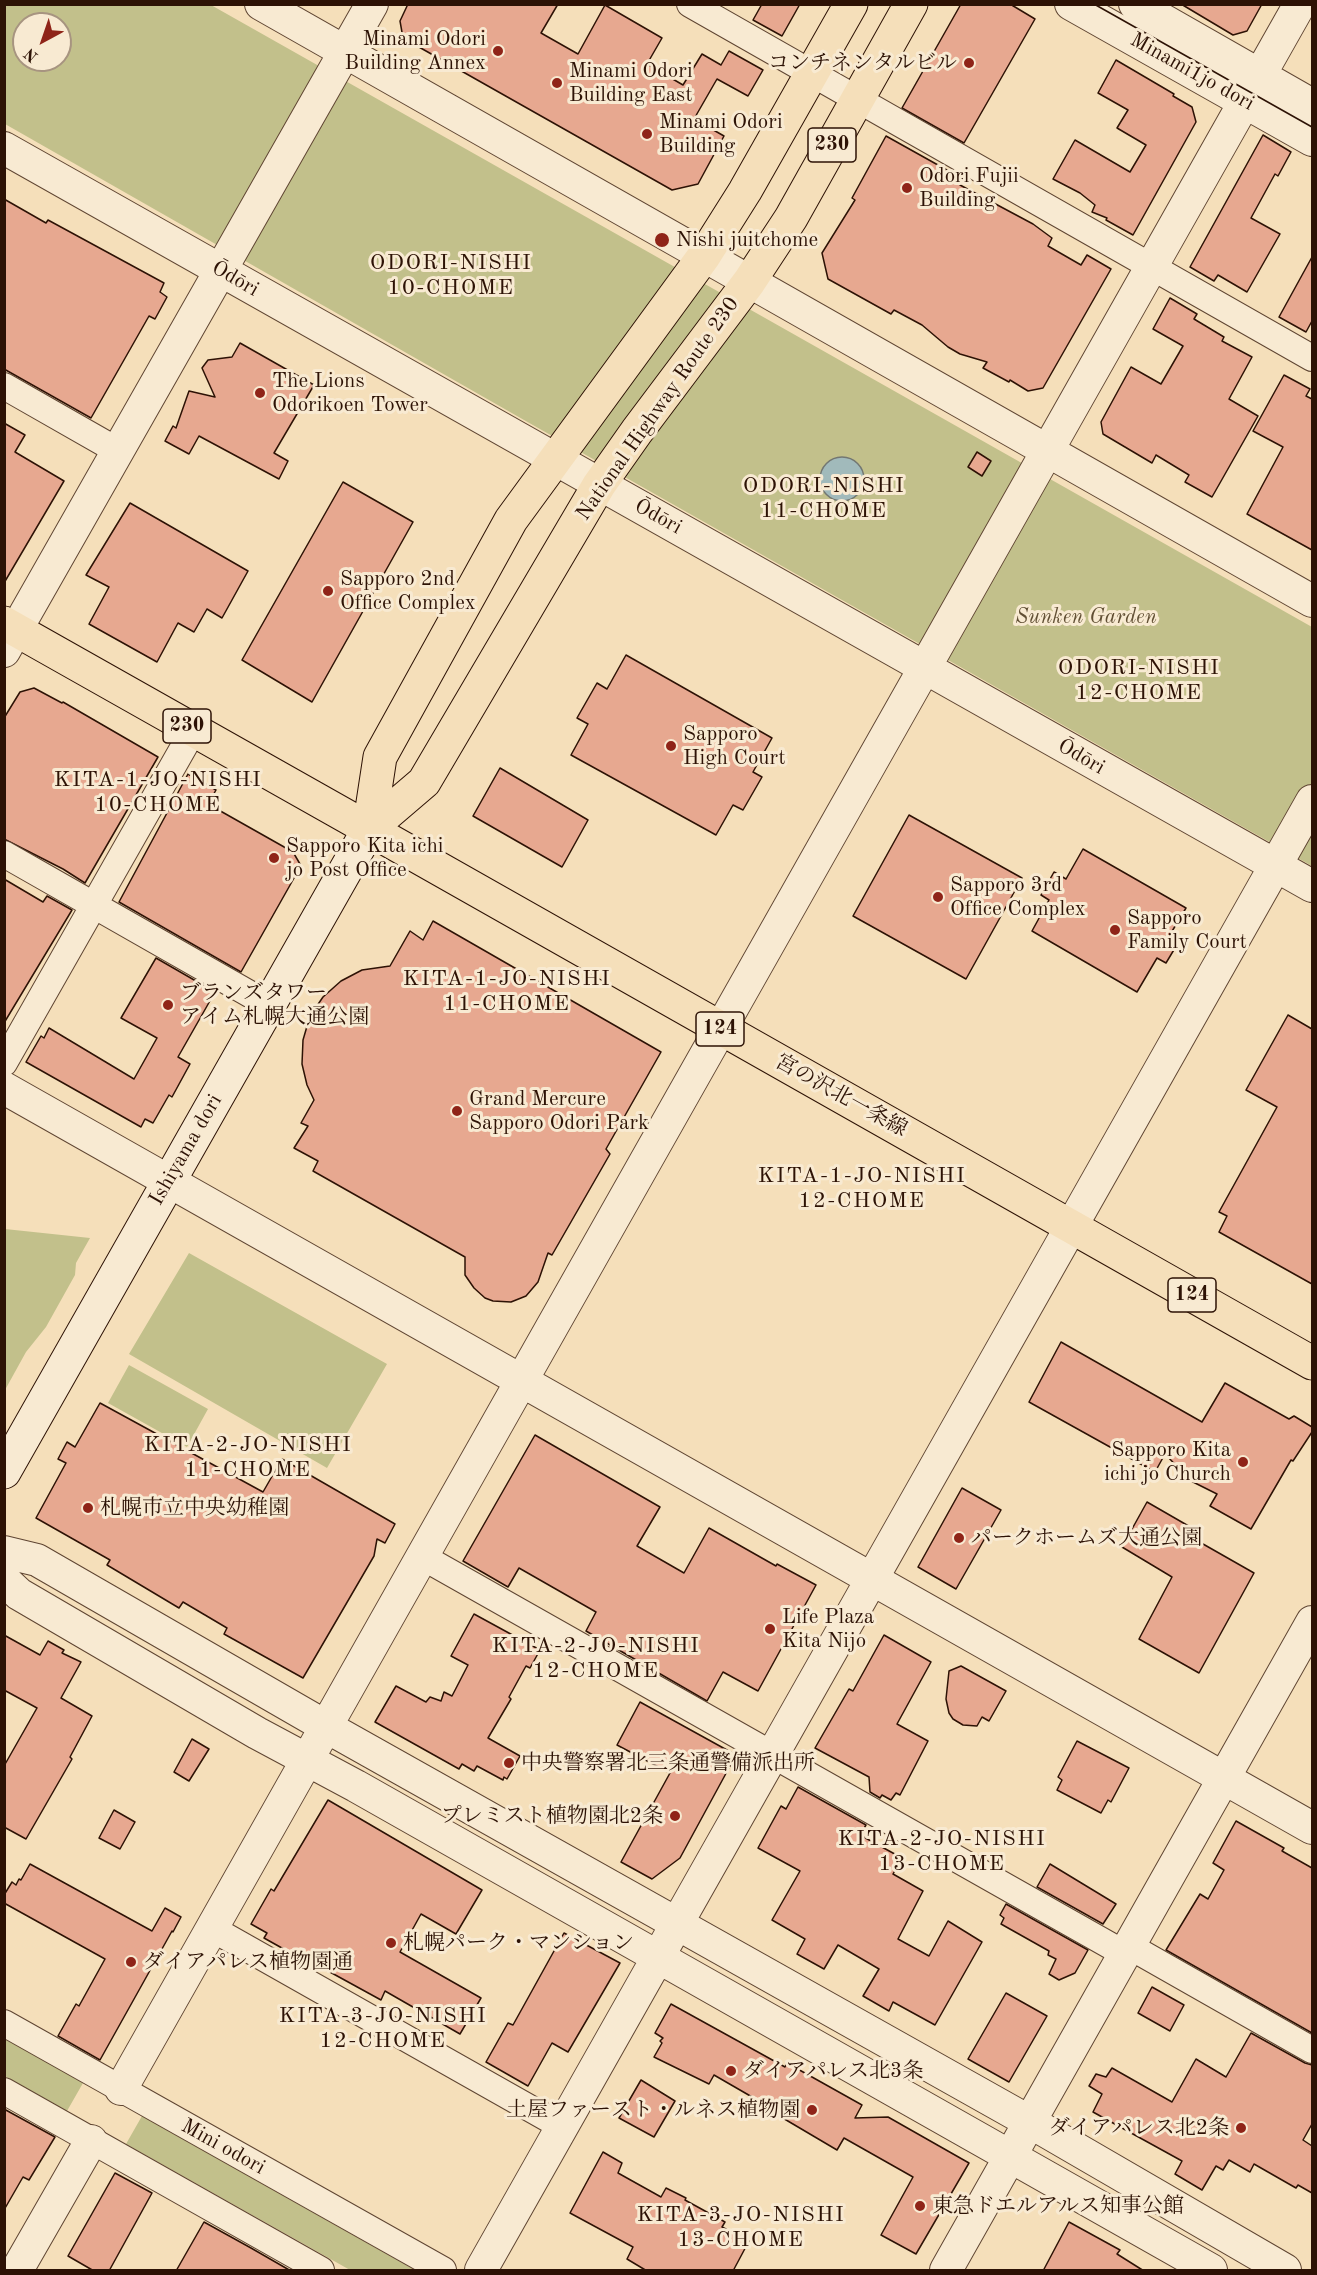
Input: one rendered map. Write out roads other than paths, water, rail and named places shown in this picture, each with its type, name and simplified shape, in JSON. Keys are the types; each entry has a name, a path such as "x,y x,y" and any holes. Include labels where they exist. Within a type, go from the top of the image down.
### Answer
{"main road":[{"name":"230","path":"9,635 194,729 369,829 380,757 512,520 704,256 745,191 851,4"},
{"name":"National Highway Route 230","path":"369,829 424,782 599,485 748,282 791,218 912,4"},
{"name":"Ishiyama dori","path":"4,1472 369,829"},
{"name":"宮の沢北一条線","path":"369,829 1312,1364"}],"street":[{"path":"261,4 1312,601"},
{"path":"9,635 118,451 372,4"},
{"path":"690,4 1312,358"},
{"name":"Minami1jo dori","path":"1071,4 1312,140"},
{"name":"Minami1jo dori","path":"1135,4 1312,105"},
{"path":"121,2089 1300,4"},
{"name":"Ōdōri","path":"4,148 1312,886"},
{"path":"4,386 118,451"},
{"path":"4,1064 194,729"},
{"path":"481,2271 1312,801"},
{"path":"4,854 269,1005"},
{"path":"4,1088 1312,1828"},
{"path":"4,1552 37,1560 325,1726 1030,2122 1285,2271"},
{"path":"421,1556 773,1754 1312,2050"},
{"path":"4,1580 19,1594 306,1760 1211,2271"},
{"path":"946,2271 1312,1622"},
{"path":"211,1928 562,2127"},
{"name":"Mini odori","path":"4,2023 443,2271"},
{"path":"4,2091 321,2271"},
{"path":"17,2271 91,2141"}],"water":[{"path":"842,457 851,458 858,463 863,470 863,488 858,495 851,500 842,501 833,500 826,495 821,488 820,479 821,470 826,463 833,458"}],"tram line":[{"path":"1094,4 1312,127"}],"place":[{"name":"Minami Odori Building Annex","path":"498,51"},
{"name":"コンチネンタルビル","path":"969,63"},
{"name":"Minami Odori Building East","path":"557,83"},
{"name":"Minami Odori Building","path":"647,134"},
{"name":"Odori Fujii Building","path":"907,188"},
{"name":"Nishi juitchome","path":"662,240"},
{"name":"The Lions Odorikoen Tower","path":"260,393"},
{"name":"Sapporo 2nd Office Complex","path":"328,591"},
{"name":"Sapporo High Court","path":"671,746"},
{"name":"Sapporo Kita ichi jo Post Office","path":"274,858"},
{"name":"Sapporo 3rd Office Complex","path":"938,897"},
{"name":"Sapporo Family Court","path":"1115,930"},
{"name":"ブランズタワー アイム札幌大通公園","path":"168,1005"},
{"name":"Grand Mercure Sapporo Odori Park","path":"457,1111"},
{"name":"Sapporo Kita ichi jo Church","path":"1243,1462"},
{"name":"札幌市立中央幼稚園","path":"88,1508"},
{"name":"パークホームズ大通公園","path":"959,1538"},
{"name":"Life Plaza Kita Nijo","path":"770,1629"},
{"name":"中央警察署北三条通警備派出所","path":"509,1763"},
{"name":"プレミスト植物園北2条","path":"675,1816"},
{"name":"札幌パーク・マンション","path":"391,1943"},
{"name":"ダイアパレス植物園通","path":"131,1962"},
{"name":"ダイアパレス北3条","path":"731,2071"},
{"name":"土屋ファースト・ルネス植物園","path":"812,2110"},
{"name":"ダイアパレス北2条","path":"1241,2128"},
{"name":"東急ドエルアルス知事公館","path":"920,2206"}],"district":[{"name":"ODORI-NISHI 10-CHOME","path":"451,276"},
{"name":"ODORI-NISHI 11-CHOME","path":"824,498"},
{"name":"ODORI-NISHI 12-CHOME","path":"1139,680"},
{"name":"KITA-1-JO-NISHI 10-CHOME","path":"158,792"},
{"name":"KITA-1-JO-NISHI 11-CHOME","path":"507,992"},
{"name":"KITA-1-JO-NISHI 12-CHOME","path":"862,1188"},
{"name":"KITA-2-JO-NISHI 11-CHOME","path":"248,1458"},
{"name":"KITA-2-JO-NISHI 12-CHOME","path":"596,1658"},
{"name":"KITA-2-JO-NISHI 13-CHOME","path":"942,1852"},
{"name":"KITA-3-JO-NISHI 12-CHOME","path":"383,2028"},
{"name":"KITA-3-JO-NISHI 13-CHOME","path":"741,2228"}],"park label":[{"name":"Sunken Garden","path":"1086,617"}]}
